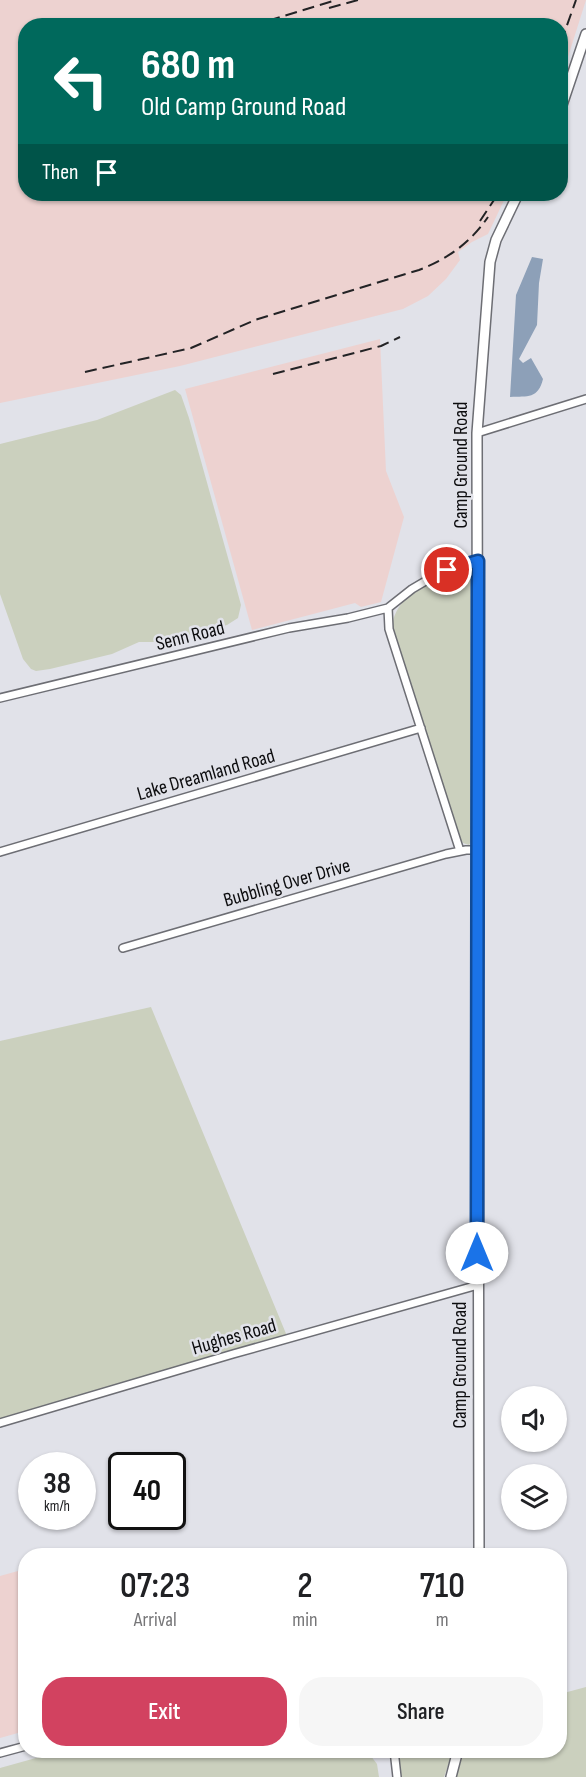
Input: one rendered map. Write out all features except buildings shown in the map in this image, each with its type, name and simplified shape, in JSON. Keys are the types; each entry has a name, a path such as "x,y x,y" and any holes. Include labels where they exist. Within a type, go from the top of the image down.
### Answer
{"street":[{"path":"568,87 586,34"},
{"name":"Camp Ground Road","path":"479,1548 477,433 490,262 496,240 516,201"},
{"path":"477,433 586,399"},
{"path":"477,850 460,851 389,629 388,608 411,589 429,579 447,570 478,561"},
{"name":"Senn Road","path":"0,698 289,628 348,618 388,608"},
{"name":"Lake Dreamland Road","path":"0,852 421,728"},
{"name":"Bubbling Over Drive","path":"123,948 460,851"},
{"name":"Hughes Road","path":"0,1423 478,1285"},
{"path":"0,1753 18,1748"},
{"path":"395,1758 397,1777"},
{"path":"451,1777 456,1758"}],"shaded area":[{"path":"0,0 586,0 568,57 568,18 18,18 18,201 504,201 488,234 458,252 460,260 446,279 428,296 403,309 180,366 0,403"},
{"path":"380,339 386,471 404,517 381,602 361,607 355,603 252,630 185,389"},
{"path":"18,1571 18,1733 0,1738 0,1576"}],"green space":[{"path":"175,390 181,395 189,418 235,583 241,605 238,618 227,625 204,632 157,642 139,642 112,654 50,669 36,671 31,669 23,659 0,594 0,444 97,420"},
{"path":"460,570 467,572 473,579 472,840 469,845 463,843 458,835 392,628 394,616 400,606 416,590 438,578"},
{"path":"151,1007 287,1336 0,1421 0,1041"},
{"path":"586,1687 586,1777 456,1777 462,1758 567,1758 567,1692"},
{"path":"36,1758 372,1758 377,1764 379,1777 0,1777 0,1768"},
{"path":"400,1758 451,1758 444,1777 400,1777"}],"water":[{"path":"532,257 543,259 539,283 537,325 519,359 523,363 531,358 543,379 535,393 510,397 516,295"}],"railway":[{"path":"277,18 336,0"},
{"path":"329,8 358,0"},
{"path":"568,22 576,0"},
{"path":"480,221 493,201"},
{"path":"85,372 191,348 255,320 419,270 458,249 474,235 488,217"},
{"path":"273,374 381,346 400,337"}],"route":[{"path":"447,570 478,561 477,1253"}]}
